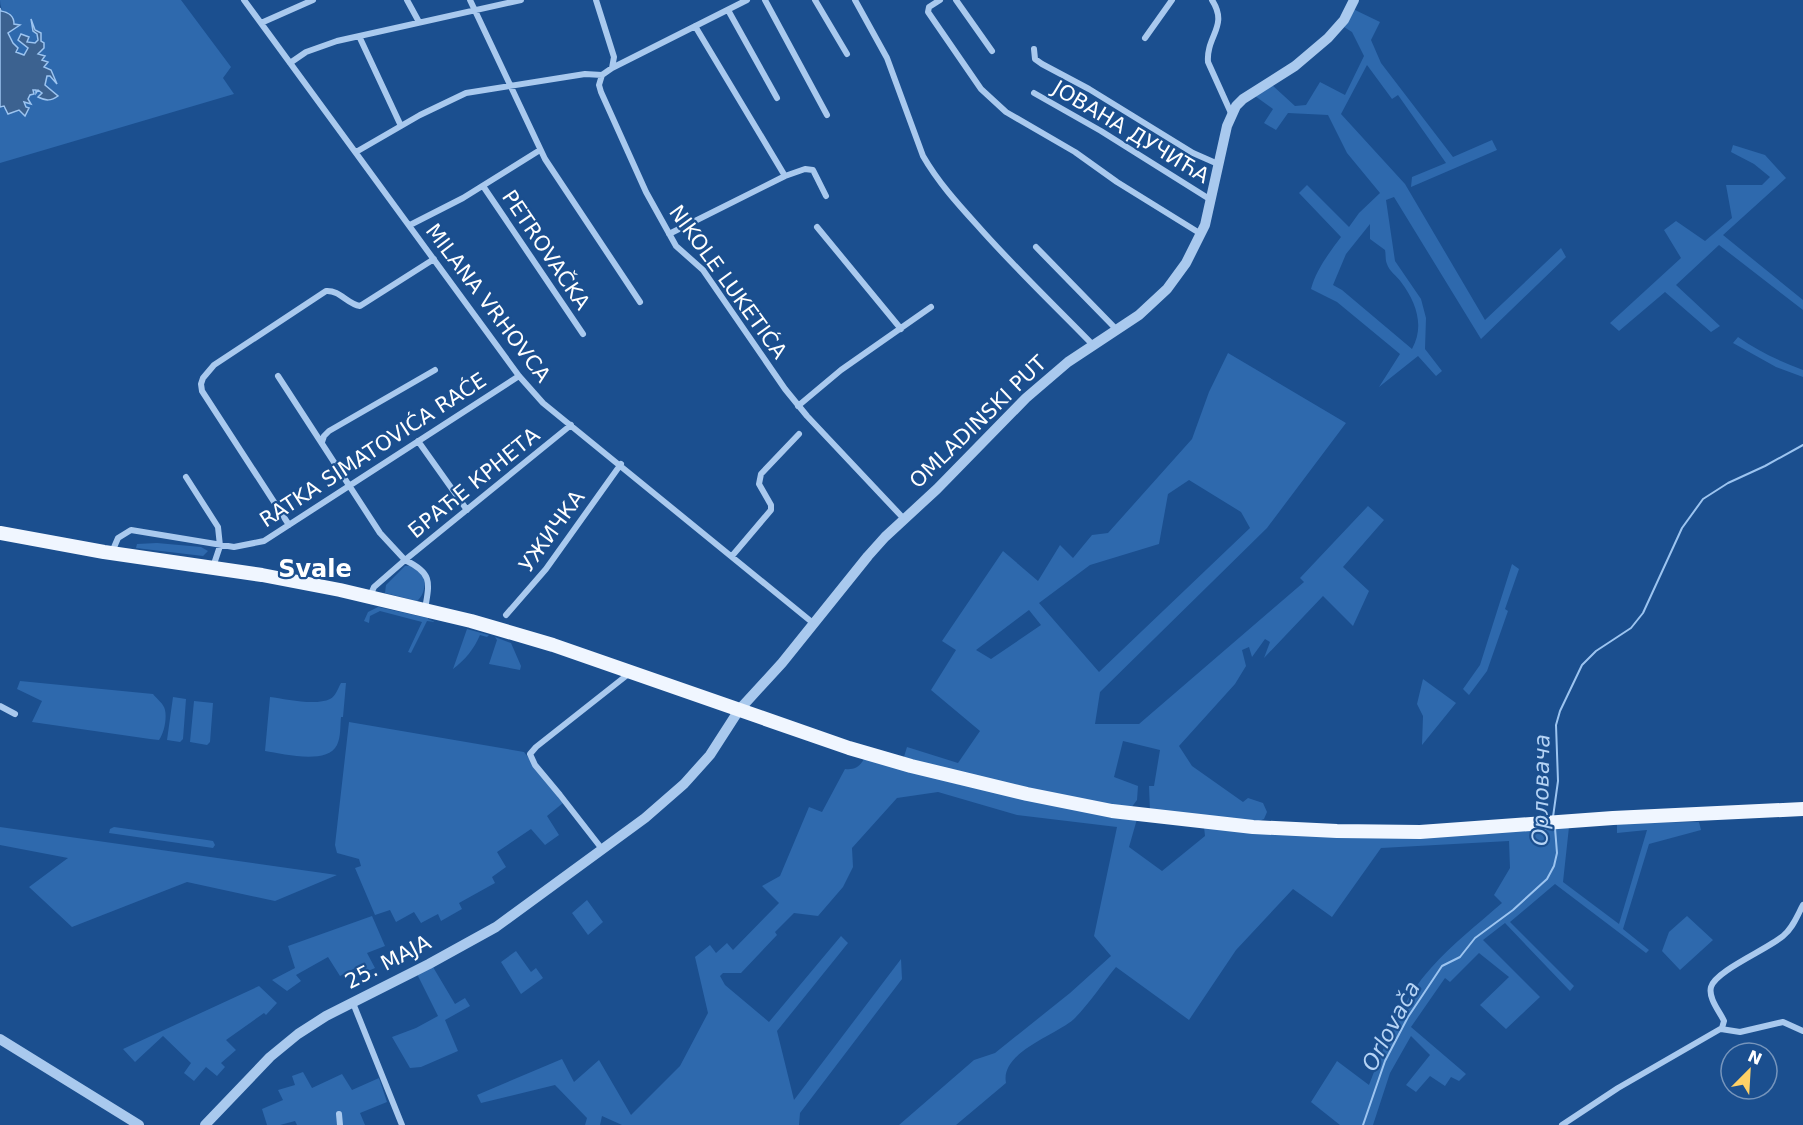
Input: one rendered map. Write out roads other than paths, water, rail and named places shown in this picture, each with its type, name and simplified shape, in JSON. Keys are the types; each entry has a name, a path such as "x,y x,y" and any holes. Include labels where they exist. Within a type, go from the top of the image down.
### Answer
{"main road":[{"path":"0,533 112,553 213,567 370,597 425,610 515,634 632,672 849,748 910,766 1027,794 1112,811 1253,827 1420,832 1573,821 1803,809"}],"street":[{"name":"MILANA VRHOVCA","path":"244,0 519,376 543,403 813,623"},
{"path":"261,23 313,0"},
{"path":"407,0 419,22"},
{"path":"470,0 509,85 530,124 540,150 640,302"},
{"path":"290,63 306,52 359,36 521,0"},
{"path":"596,0 614,57 612,68"},
{"path":"356,152 466,93 585,74 603,75 612,68 747,0"},
{"path":"765,0 827,115"},
{"path":"815,0 847,54"},
{"path":"855,0 887,58 923,156 936,178 1012,265 1093,345"},
{"path":"940,0 929,7 928,12 956,56 993,101 1013,117 1075,152 1117,182 1201,234"},
{"path":"956,0 992,51"},
{"path":"1145,38 1172,0"},
{"path":"1212,0 1220,18 1207,53 1208,62 1232,114"},
{"name":"OMLADINSKI PUT","path":"739,710 782,663 868,556 1026,398 1068,362 1139,315 1167,289 1186,263 1201,234 1218,164 1236,106 1243,99 1295,66 1329,38 1344,20 1354,0"},
{"path":"728,10 777,98"},
{"path":"695,26 784,176"},
{"path":"359,36 401,126"},
{"path":"1034,49 1035,59 1042,64 1089,89 1193,153 1218,164"},
{"name":"NIKOLE LUKETIĆA","path":"603,75 599,85 600,92 646,192 676,246 703,270 798,406 905,520"},
{"name":"ЈОВАНА ДУЧИЋА","path":"1034,93 1101,131 1211,200"},
{"path":"410,225 422,221 483,186 540,150"},
{"path":"669,234 784,176 810,168 817,175 826,196"},
{"name":"PETROVAČKA","path":"483,186 583,334"},
{"path":"817,227 901,329"},
{"path":"1036,247 1117,330"},
{"path":"289,525 202,391 203,378 207,371 220,361 326,291 336,292 350,304 360,306 434,259"},
{"path":"798,406 841,370 931,307"},
{"path":"322,442 329,431 435,370"},
{"name":"БРАЋЕ КРНЕТА","path":"278,376 380,534 405,560 571,425"},
{"name":"RATKA SIMATOVIĆA RAĆE","path":"112,553 118,538 131,530 220,546 242,546 264,541 519,376"},
{"path":"732,556 771,510 771,505 759,484 762,474 799,434"},
{"path":"418,441 468,510"},
{"name":"УЖИЧКА","path":"506,615 546,569 621,465"},
{"path":"186,477 218,527 220,546 213,567"},
{"path":"370,597 376,584 405,560 418,567 427,576 429,582 425,610"},
{"path":"602,849 535,765 530,754 632,672"},
{"path":"0,706 15,714"},
{"name":"25. МАЈА","path":"205,1125 285,1043 326,1016 496,927 602,849 684,784 710,755 739,710"},
{"path":"1562,1125 1618,1088 1721,1029 1725,1023 1711,996 1713,982 1724,972 1785,935 1795,922 1803,904"},
{"path":"353,1003 402,1125"},
{"path":"1721,1029 1740,1032 1783,1022 1803,1031"},
{"path":"0,1039 139,1125"},
{"path":"339,1114 340,1125"}],"waterway":[{"name":"Орловача","path":"1553,817 1558,781 1556,725 1560,711 1582,665 1596,651 1631,628 1643,613 1682,528 1703,499 1728,483 1803,445"},
{"name":"Орловача","path":"1363,1125 1385,1061 1408,1017 1442,966 1460,957 1475,938 1513,910 1547,879 1554,866 1557,853 1555,828"}],"district":[{"name":"Svale","path":"315,569"}],"water label":[{"name":"Orlovača","path":"1391,1026"}]}
